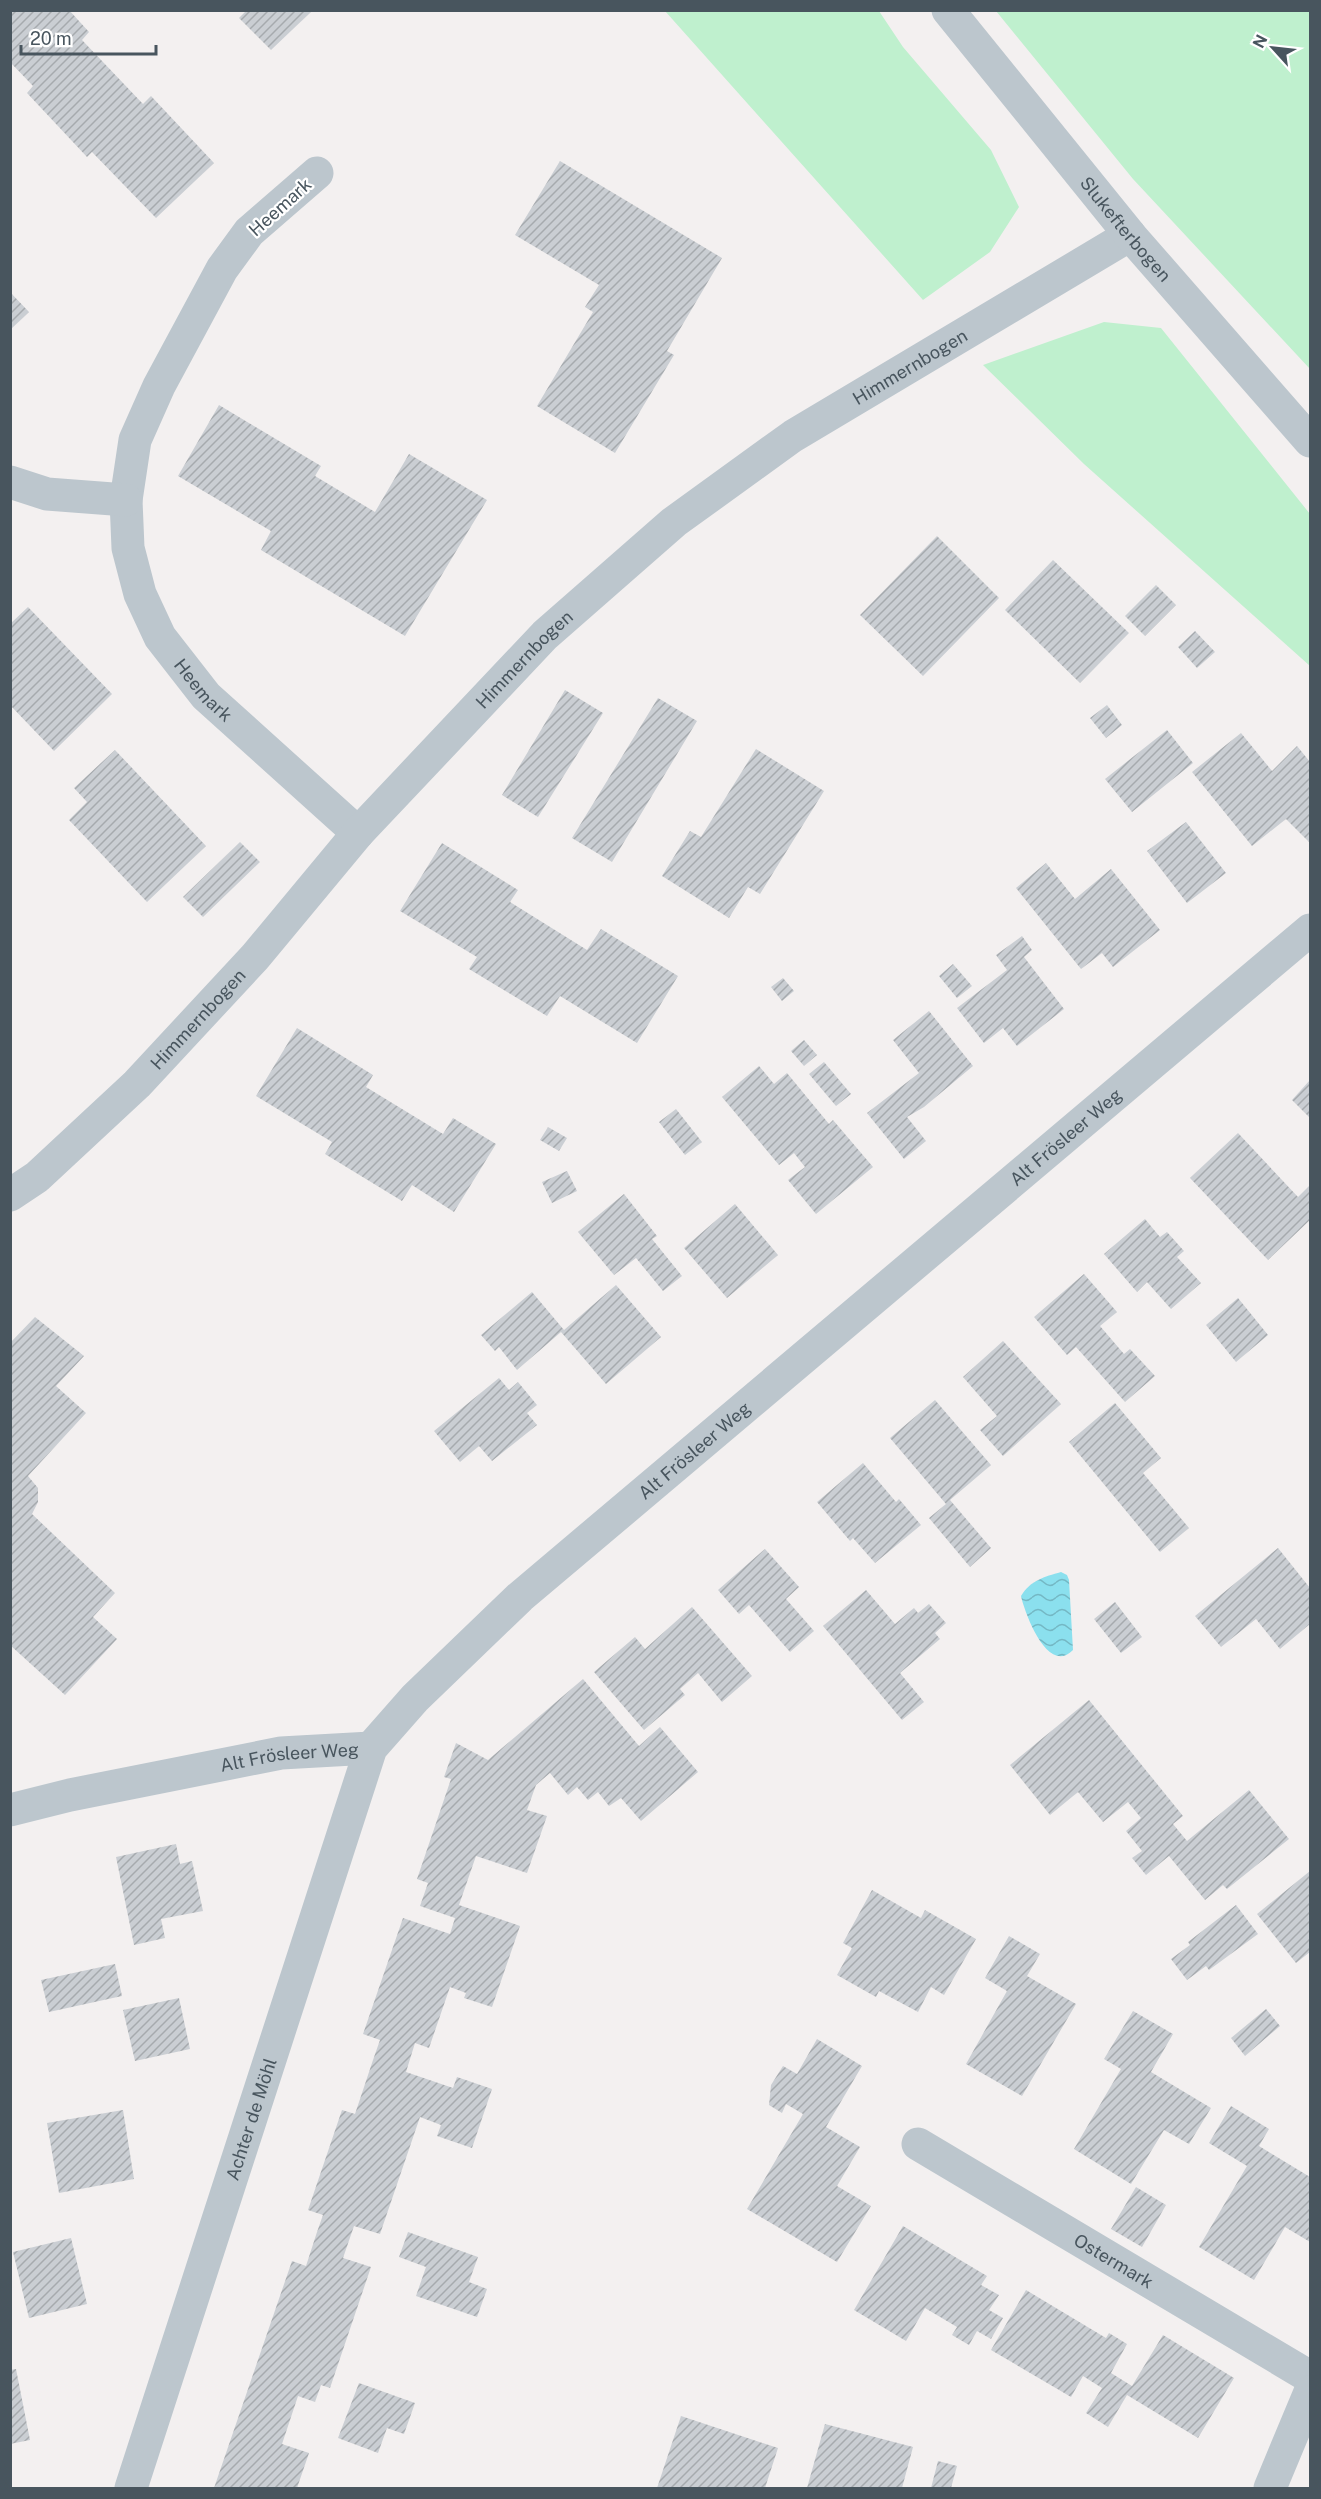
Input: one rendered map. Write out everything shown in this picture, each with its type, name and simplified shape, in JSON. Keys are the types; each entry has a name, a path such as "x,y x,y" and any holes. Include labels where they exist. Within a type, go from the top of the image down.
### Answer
{"street":[{"name":"Slukefterbogen","path":"948,10 1130,235 1311,441"},
{"name":"Heemark","path":"317,173 249,232 222,269 159,386 135,440 126,500 128,548 140,594 160,637 206,696 357,833"},
{"name":"Himmernbogen","path":"10,1195 37,1177 137,1084 255,957 357,833 545,635 674,522 793,436 1130,235"},
{"path":"10,482 47,494 126,500"},
{"name":"Alt Frösleer Weg","path":"10,1810 70,1795 281,1753 371,1748 415,1698 520,1597 1311,930"},
{"name":"Achter de Möhl","path":"131,2488 371,1748"},
{"name":"Ostermark","path":"918,2144 1311,2377"},
{"path":"1270,2488 1311,2392"}],"green space":[{"path":"665,11 879,11 903,47 991,150 1019,207 990,252 923,300"},
{"path":"996,11 1310,11 1310,369 1133,179"},
{"path":"1104,322 1161,328 1310,514 1310,666 1084,464 983,365"}],"water":[{"path":"1061,1572 1067,1575 1069,1580 1073,1650 1064,1656 1055,1655 1039,1640 1027,1616 1021,1596 1034,1583"}],"building":[{"path":"10,10 69,10 89,32 82,40 143,104 151,96 214,163 156,218 92,152 87,157 27,93 33,86 10,62"},
{"path":"247,10 313,10 271,50 239,18"},
{"path":"560,161 722,258 667,351 674,355 615,453 537,406 593,312 585,307 599,285 515,235"},
{"path":"10,292 29,312 10,330"},
{"path":"219,405 321,466 315,476 375,512 409,454 487,500 405,636 261,550 271,531 178,476"},
{"path":"937,536 999,598 923,676 860,615"},
{"path":"1053,560 1129,633 1080,683 1005,610"},
{"path":"1156,585 1176,605 1145,636 1125,616"},
{"path":"28,607 112,694 54,751 10,705 10,624"},
{"path":"1195,631 1215,652 1197,668 1178,647"},
{"path":"565,690 603,713 538,817 502,795"},
{"path":"658,698 697,721 612,862 572,838"},
{"path":"1107,705 1122,725 1106,738 1090,718"},
{"path":"1167,730 1193,763 1132,812 1105,779"},
{"path":"1241,733 1272,771 1297,746 1310,762 1310,843 1286,819 1252,846 1192,772"},
{"path":"756,749 824,791 760,894 748,887 729,918 662,876 690,831 701,837"},
{"path":"115,750 206,846 147,902 69,820 87,802 74,788"},
{"path":"1186,822 1226,873 1187,903 1147,851"},
{"path":"240,842 260,862 203,917 183,897"},
{"path":"442,843 518,890 510,902 587,950 601,929 678,976 637,1043 560,996 547,1016 469,969 477,957 400,911"},
{"path":"1046,863 1075,899 1111,869 1160,930 1113,967 1102,953 1081,969 1016,888"},
{"path":"1022,936 1032,950 1024,957 1064,1009 1017,1046 1003,1028 984,1043 957,1008 1007,970 996,955"},
{"path":"953,964 972,986 957,998 939,976"},
{"path":"783,978 794,991 782,1001 771,987"},
{"path":"929,1011 973,1066 924,1107 907,1117 926,1141 904,1159 867,1113 919,1073 893,1040"},
{"path":"297,1028 373,1075 366,1087 443,1134 453,1118 496,1144 454,1212 412,1185 402,1201 325,1154 332,1142 256,1096"},
{"path":"804,1040 817,1055 804,1066 791,1051"},
{"path":"824,1062 851,1094 836,1106 809,1074"},
{"path":"759,1066 774,1084 787,1073 829,1124 833,1120 873,1167 816,1214 788,1180 805,1167 794,1153 779,1165 722,1097"},
{"path":"1310,1080 1310,1118 1292,1100"},
{"path":"676,1109 702,1142 685,1155 659,1122"},
{"path":"548,1127 567,1138 559,1151 540,1140"},
{"path":"1238,1133 1298,1197 1310,1185 1310,1220 1268,1260 1190,1178"},
{"path":"567,1171 577,1191 552,1203 542,1182"},
{"path":"624,1194 657,1236 652,1239 682,1276 663,1291 636,1258 614,1275 578,1232"},
{"path":"735,1204 778,1255 727,1298 684,1248"},
{"path":"1145,1219 1160,1237 1167,1232 1184,1251 1177,1257 1201,1283 1171,1309 1147,1282 1137,1292 1104,1254"},
{"path":"1084,1274 1117,1312 1100,1326 1124,1354 1130,1349 1155,1376 1125,1402 1076,1347 1067,1355 1034,1317"},
{"path":"616,1285 661,1337 606,1384 561,1332 517,1370 499,1347 495,1351 481,1335 532,1292 564,1330"},
{"path":"1238,1298 1268,1335 1236,1362 1206,1325"},
{"path":"35,1317 84,1356 56,1386 86,1413 28,1476 38,1488 38,1502 32,1514 115,1593 93,1617 117,1639 65,1695 10,1645 10,1343"},
{"path":"1003,1341 1061,1404 1003,1456 980,1430 997,1416 963,1377"},
{"path":"499,1378 509,1390 518,1382 537,1405 527,1413 537,1425 492,1461 479,1446 460,1462 434,1431"},
{"path":"935,1400 991,1465 950,1500 991,1548 970,1567 929,1518 946,1504 890,1438"},
{"path":"1115,1403 1161,1458 1143,1473 1189,1528 1160,1552 1069,1442"},
{"path":"863,1463 896,1502 899,1499 921,1525 875,1563 853,1538 850,1541 817,1502"},
{"path":"1278,1548 1310,1588 1310,1624 1280,1649 1256,1619 1221,1647 1195,1616"},
{"path":"765,1549 799,1587 786,1599 814,1631 790,1652 749,1605 739,1614 718,1590"},
{"path":"866,1590 895,1624 914,1608 918,1613 929,1604 946,1623 935,1633 940,1639 900,1673 924,1702 902,1720 823,1626"},
{"path":"1115,1602 1142,1637 1121,1653 1094,1619"},
{"path":"692,1607 752,1676 722,1702 698,1673 680,1689 685,1695 644,1730 594,1672 635,1637 645,1649"},
{"path":"583,1679 639,1746 660,1727 698,1772 641,1821 621,1798 609,1806 598,1792 588,1800 577,1787 568,1795 550,1773 536,1785 527,1810 547,1816 527,1873 476,1856 459,1905 520,1926 492,2007 464,1998 466,1993 450,1987 429,2048 415,2043 406,2072 453,2088 457,2077 492,2089 472,2148 437,2136 441,2125 420,2117 380,2234 354,2226 343,2258 371,2267 330,2388 321,2385 315,2402 298,2396 282,2444 309,2453 297,2488 214,2488 292,2261 306,2266 323,2215 308,2210 342,2110 355,2114 380,2040 363,2034 403,1918 450,1934 455,1918 420,1906 428,1883 417,1879 451,1779 444,1777 456,1743 488,1760"},
{"path":"1089,1700 1183,1816 1173,1824 1187,1841 1249,1790 1289,1839 1227,1889 1223,1885 1205,1900 1169,1856 1146,1875 1132,1858 1142,1851 1126,1831 1141,1818 1128,1802 1103,1822 1078,1792 1050,1815 1010,1765"},
{"path":"176,1844 180,1864 192,1861 203,1911 161,1919 165,1938 134,1945 116,1857"},
{"path":"1310,1871 1310,1952 1296,1963 1257,1914"},
{"path":"872,1890 921,1918 925,1910 976,1939 944,1995 931,1987 918,2012 879,1991 876,1997 837,1975 852,1948 843,1943"},
{"path":"1236,1905 1258,1934 1209,1970 1206,1966 1187,1980 1171,1959 1190,1945 1188,1942"},
{"path":"1009,1936 1040,1954 1027,1976 1076,2004 1022,2096 966,2064 1007,1991 985,1978"},
{"path":"115,1964 122,1996 49,2012 41,1980"},
{"path":"179,1998 190,2049 135,2061 123,2010"},
{"path":"1266,2009 1280,2026 1245,2056 1231,2038"},
{"path":"1133,2011 1173,2034 1151,2072 1211,2108 1189,2144 1164,2130 1131,2184 1074,2149 1121,2069 1104,2059"},
{"path":"817,2039 862,2066 826,2127 860,2147 837,2186 871,2206 837,2262 747,2209 803,2114 786,2104 782,2113 769,2105 771,2085 783,2066 797,2074"},
{"path":"1231,2106 1269,2129 1259,2146 1310,2177 1310,2242 1285,2227 1254,2280 1199,2247 1247,2166 1209,2143"},
{"path":"123,2110 134,2179 59,2193 47,2123"},
{"path":"1136,2187 1166,2205 1142,2247 1111,2229"},
{"path":"903,2226 987,2276 981,2285 999,2295 989,2310 1003,2318 991,2339 977,2331 969,2345 952,2335 957,2327 925,2308 906,2341 854,2310"},
{"path":"408,2232 478,2257 469,2282 487,2289 477,2317 416,2296 426,2267 399,2257"},
{"path":"71,2238 87,2304 29,2318 13,2252"},
{"path":"1026,2290 1106,2338 1109,2333 1127,2344 1111,2373 1132,2386 1163,2335 1234,2378 1198,2438 1127,2395 1108,2427 1086,2413 1102,2388 1083,2376 1071,2397 991,2350"},
{"path":"16,2369 30,2440 10,2444 10,2370"},
{"path":"359,2383 415,2403 404,2434 387,2428 378,2453 338,2438"},
{"path":"681,2416 778,2448 765,2488 657,2488"},
{"path":"825,2424 913,2447 902,2488 807,2488"},
{"path":"938,2461 957,2466 951,2488 931,2488"}]}
